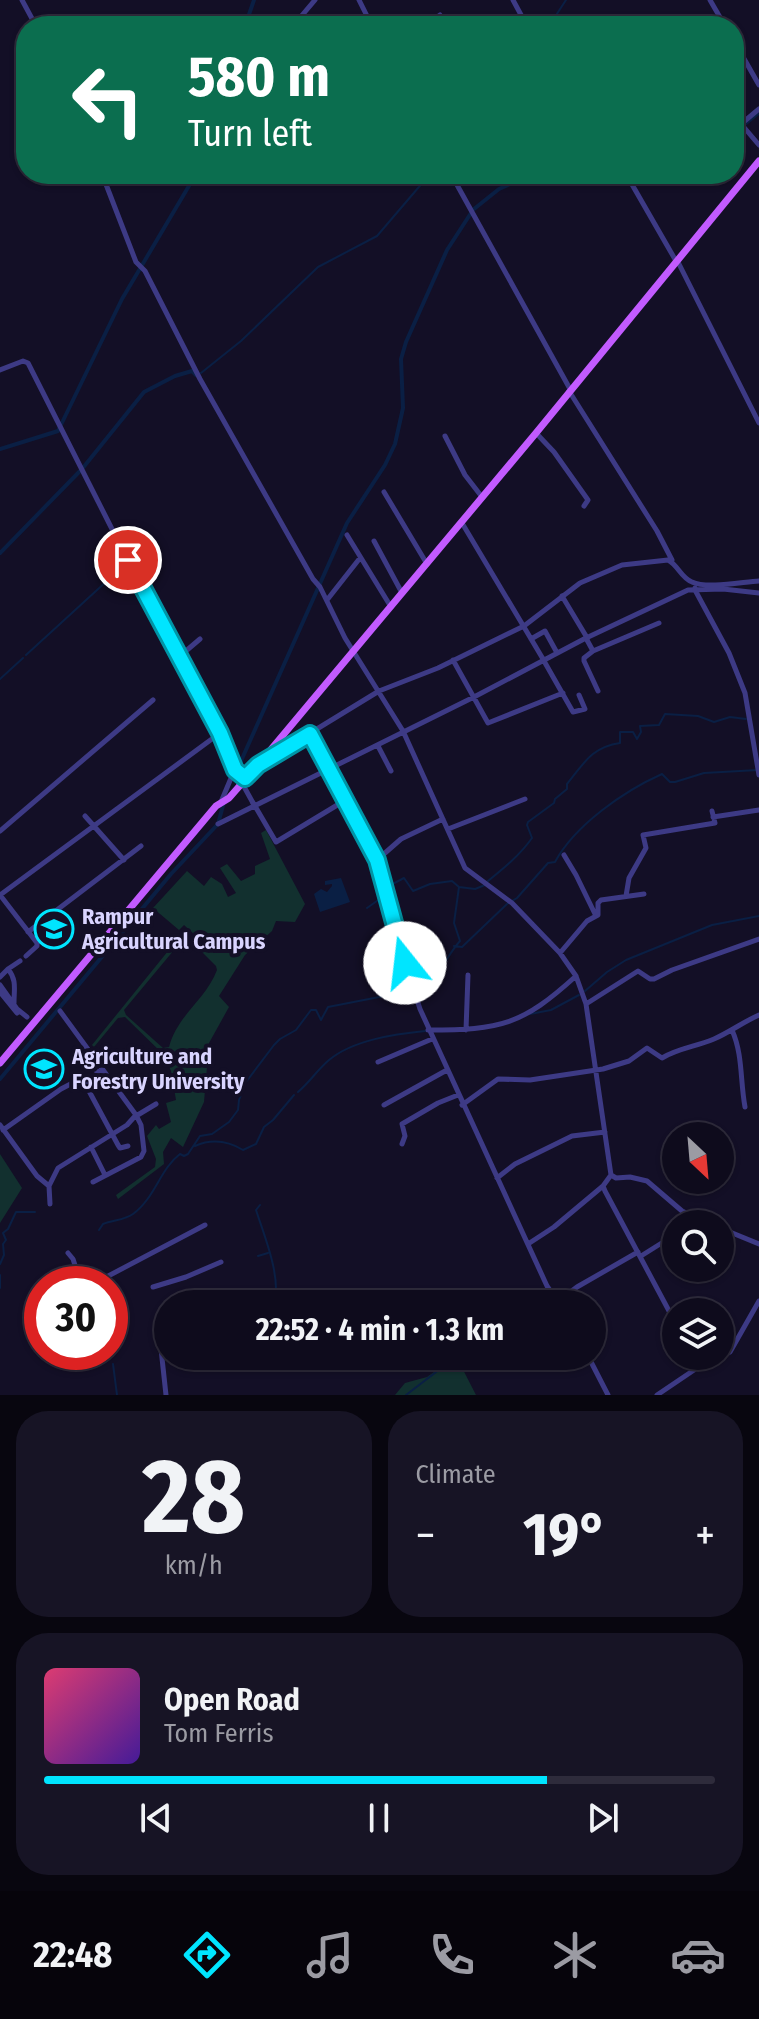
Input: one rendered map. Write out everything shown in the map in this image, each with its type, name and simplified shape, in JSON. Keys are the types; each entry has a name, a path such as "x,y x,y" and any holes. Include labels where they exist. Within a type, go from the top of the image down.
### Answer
{"main road":[{"path":"744,179 759,161"},
{"path":"0,1063 224,801 239,775 258,765 462,523 740,184"}],"street":[{"path":"301,16 315,0"},
{"path":"744,59 759,85"},
{"path":"744,125 759,109"},
{"path":"744,127 759,145"},
{"path":"106,184 141,267 200,379 404,732 465,868 510,902 560,953 576,976 586,1004 611,1175 603,1186 554,1227 528,1244"},
{"path":"457,184 570,390 673,561 696,587 745,693 758,771"},
{"path":"632,184 676,261 759,423"},
{"path":"0,370 27,361 220,733 254,805 276,842 344,801"},
{"path":"536,433 554,452 588,500 584,506"},
{"path":"445,436 465,475 482,497"},
{"path":"384,492 427,564"},
{"path":"462,523 573,712 585,709 579,695"},
{"path":"347,535 391,607"},
{"path":"374,541 402,593"},
{"path":"327,600 360,558"},
{"path":"258,765 379,691 524,626 580,583 622,565 673,561"},
{"path":"696,587 759,581"},
{"path":"218,824 378,746 572,645 688,590 723,589 759,593"},
{"path":"562,596 593,651"},
{"path":"598,691 584,658 593,651 659,623"},
{"path":"531,639 545,631 556,651"},
{"path":"180,656 200,639"},
{"path":"453,660 488,723 563,693"},
{"path":"0,831 153,700"},
{"path":"14,1003 15,979 3,972 37,944 0,895 220,733"},
{"path":"310,734 377,860 413,990 428,1030 551,1290"},
{"path":"378,746 391,771"},
{"path":"224,801 239,775"},
{"path":"448,829 525,799"},
{"path":"626,896 629,878 646,848 643,835 715,823 713,814 759,810"},
{"path":"85,816 124,860"},
{"path":"377,860 401,839 443,819"},
{"path":"28,932 141,846"},
{"path":"564,855 596,916"},
{"path":"560,953 587,921 596,916 601,900 644,894"},
{"path":"586,1004 638,971 654,979 759,939"},
{"path":"466,1030 468,975"},
{"path":"428,1030 466,1030 517,1020 540,1007 576,976"},
{"path":"0,985 27,1018 17,1013 0,992"},
{"path":"60,1011 141,1125 144,1151 141,1157 93,1182"},
{"path":"462,1105 498,1079 530,1080 594,1070 629,1061 647,1048 662,1058 679,1048 693,1047 732,1030 759,1015"},
{"path":"732,1030 741,1058 745,1107"},
{"path":"378,1062 432,1039"},
{"path":"86,1053 95,1070 104,1073"},
{"path":"84,1081 95,1070"},
{"path":"384,1105 447,1070"},
{"path":"49,1186 37,1176 2,1127 61,1089 104,1073"},
{"path":"84,1081 120,1148 128,1146"},
{"path":"402,1144 405,1136 402,1124 458,1095"},
{"path":"50,1204 49,1186 58,1168 156,1104"},
{"path":"497,1178 515,1164 572,1136 605,1132"},
{"path":"91,1147 105,1175"},
{"path":"611,1175 647,1181 683,1210"},
{"path":"603,1186 662,1298"},
{"path":"127,1266 205,1225"},
{"path":"734,1234 759,1244"},
{"path":"573,1290 662,1242"},
{"path":"68,1253 75,1266"},
{"path":"153,1287 221,1262"},
{"path":"734,1347 759,1301"},
{"path":"163,1370 166,1395"},
{"path":"595,1370 608,1395"},
{"path":"657,1395 694,1370"}],"green space":[{"path":"266,830 305,904 295,922 276,921 272,931 245,955 219,996 229,1007 209,1043 204,1102 183,1147 171,1138 163,1152 164,1164 118,1199 116,1195 155,1167 156,1159 147,1136 156,1125 159,1129 171,1122 166,1103 176,1100 171,1071 164,1055 125,1017 118,1018 94,1047 92,1045 181,935 184,938 124,1010 163,1048 169,1047 179,1025 217,970 190,940 194,934 184,925 179,930 153,908 187,871 204,886 211,877 222,884 228,897 236,893 220,868 227,864 241,881 255,874 255,866 270,859 261,833"},
{"path":"0,1154 22,1188 0,1223"},
{"path":"437,1370 463,1370 476,1395 395,1395 405,1383 427,1377"}],"water":[{"path":"341,878 350,902 320,912 314,894 321,889 327,892 332,884 325,885 325,881"}],"waterway":[{"path":"248,16 254,0"},
{"path":"556,16 566,0"},
{"path":"744,125 757,114"},
{"path":"0,449 58,431 122,299 190,184"},
{"path":"201,373 241,341 318,267 377,236 421,184"},
{"path":"474,209 510,184"},
{"path":"233,779 347,523 395,444 403,408 401,359 406,342 447,250 471,213"},
{"path":"82,469 144,392 175,376 192,371 196,375"},
{"path":"0,553 80,471"},
{"path":"26,655 120,569"},
{"path":"0,679 23,658"},
{"path":"488,881 532,838 528,822 554,803 589,757 602,748 620,743 620,732 633,732 637,739 640,726 659,725 665,714 698,716 714,722 730,717 746,719"},
{"path":"454,946 462,947 517,898 548,863 555,862 588,822 632,790 662,774 670,782 675,782 704,773 758,770"},
{"path":"0,1079 171,874 218,824 224,802"},
{"path":"387,887 404,878 413,891 430,884 452,881 459,887"},
{"path":"416,989 438,972 460,941 454,923 459,887 475,889 485,885"},
{"path":"367,908 384,896"},
{"path":"585,991 626,960 712,925 759,916"},
{"path":"99,1230 103,1224 133,1214 147,1200 173,1160 180,1154 188,1154 200,1136 212,1134 229,1122 238,1110 246,1082 274,1045 296,1030 311,1010 316,1010 321,1020 328,1007 410,991"},
{"path":"530,1014 551,1010 579,995"},
{"path":"298,1092 329,1060 350,1047 388,1036 425,1031"},
{"path":"195,1146 219,1142 243,1150 256,1144 264,1127 294,1095"},
{"path":"260,1205 256,1210 274,1269 276,1290"},
{"path":"0,1264 6,1240 3,1233 16,1212 35,1212"},
{"path":"258,1256 268,1253"},
{"path":"0,1275 0,1288"},
{"path":"114,1370 117,1395"},
{"path":"406,1395 439,1370"}],"place":[{"name":"Rampur Agricultural Campus","path":"54,929"},
{"name":"Agriculture and Forestry University","path":"44,1069"}],"route":[{"path":"128,560 220,733 236,772 245,778 258,765 310,734 377,860 405,963"}]}
